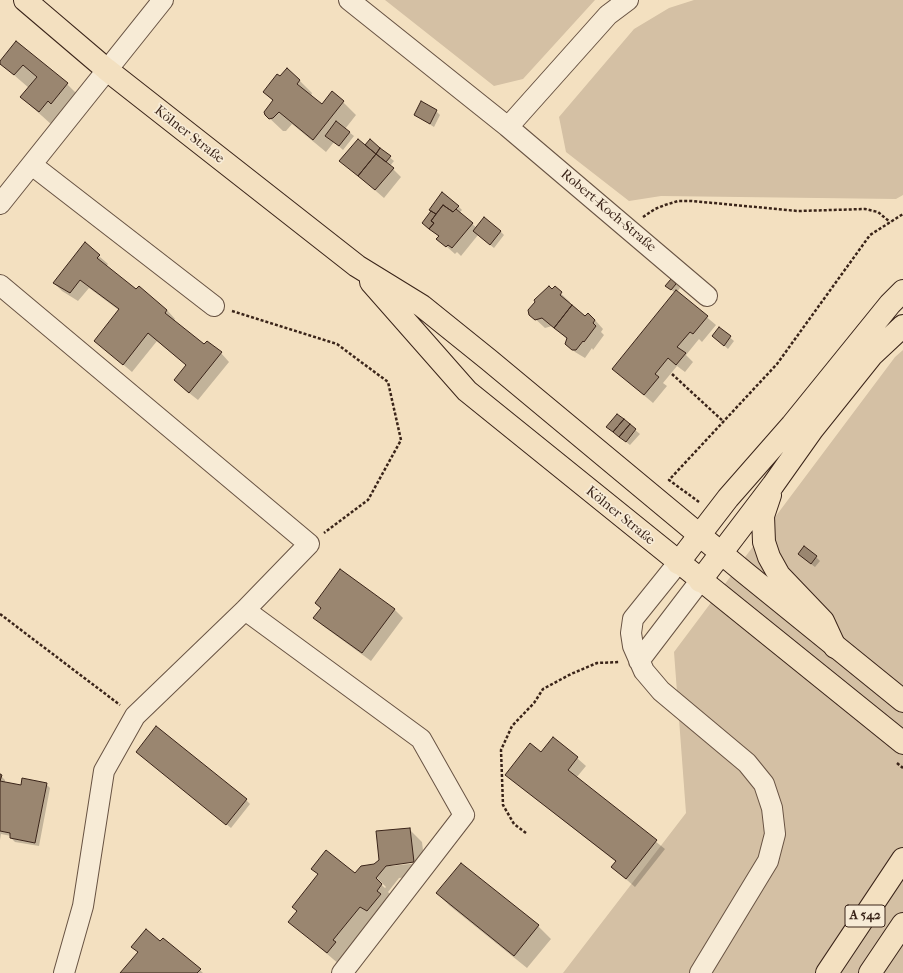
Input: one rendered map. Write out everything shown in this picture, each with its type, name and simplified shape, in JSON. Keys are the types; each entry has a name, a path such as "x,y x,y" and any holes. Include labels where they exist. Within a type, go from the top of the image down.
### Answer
{"main road":[{"name":"Kölner Straße","path":"25,0 106,69 357,266 422,306 896,696"},
{"name":"Kölner Straße","path":"357,266 467,391 903,744"},
{"path":"678,563 715,515 792,425 890,304 903,291"},
{"path":"700,581 773,485 812,430 872,355 903,326"},
{"path":"773,485 763,516 764,542 769,557 784,580 823,621 835,647"},
{"name":"A 542","path":"827,973 903,859"},
{"name":"A 542","path":"870,973 903,924"}],"street":[{"path":"0,204 162,0"},
{"name":"Robert-Koch-Straße","path":"349,0 508,127 707,296"},
{"path":"508,127 608,15 628,0"},
{"path":"32,165 214,306"},
{"path":"0,285 309,544 245,610 134,716 104,771 83,906 64,973"},
{"path":"678,563 633,619 631,633 639,661 644,671 666,696 748,764 764,784 772,808 775,834 768,861 700,973"},
{"path":"639,661 700,581"},
{"path":"245,610 421,739 464,815 342,973"}],"path":[{"path":"628,228 655,209 678,202 692,201 798,211 865,209 878,212 890,222"},
{"path":"715,515 669,480 777,364 870,235 903,214"},
{"path":"214,306 337,344 388,382 401,440 368,500 309,544"},
{"path":"672,374 724,422"},
{"path":"0,614 134,716"},
{"path":"526,833 514,824 503,805 501,750 512,726 534,703 543,690 571,674 597,663 639,661"}],"shaded area":[{"path":"385,0 595,0 523,79 494,86"},
{"path":"694,0 903,0 903,195 896,199 661,196 629,201 566,152 559,117 634,29 669,8"},
{"path":"903,350 903,973 563,973 686,813 674,652 895,357"}],"building":[{"path":"16,41 68,83 51,104 48,101 39,112 20,97 37,77 23,65 14,75 0,64 0,61"},
{"path":"287,68 300,80 297,84 322,104 332,91 344,101 313,140 279,112 273,118 269,119 265,115 264,112 273,100 263,92 277,74 280,76"},
{"path":"421,101 437,110 430,124 414,115"},
{"path":"336,121 350,132 339,146 325,136"},
{"path":"358,139 376,154 358,176 339,161"},
{"path":"370,139 380,148 376,154 365,145"},
{"path":"380,148 391,156 386,162 376,154"},
{"path":"376,154 394,168 375,190 358,176"},
{"path":"442,192 459,206 453,212 443,205 436,214 429,210"},
{"path":"443,205 453,212 456,209 473,223 452,248 448,245 446,247 436,239 439,236 429,229 434,223 431,221"},
{"path":"431,211 436,214 431,221 434,223 429,229 422,223"},
{"path":"484,217 501,231 490,245 473,231"},
{"path":"85,242 100,255 97,258 136,289 139,286 167,310 165,313 204,344 207,341 222,352 189,393 174,380 186,365 148,333 123,365 94,341 119,309 80,280 70,293 53,283"},
{"path":"671,279 676,284 671,290 665,286"},
{"path":"549,286 552,289 555,286 562,292 560,295 572,305 554,328 542,318 535,320 529,315 528,310 535,302 534,300"},
{"path":"676,290 708,316 693,334 690,332 677,347 686,353 676,365 668,358 655,374 659,377 644,395 612,369"},
{"path":"572,305 585,316 588,313 595,320 593,323 596,326 576,350 572,350 565,344 567,338 554,328"},
{"path":"719,327 731,336 724,346 712,336"},
{"path":"617,414 624,419 613,432 606,427"},
{"path":"624,419 630,424 619,437 613,432"},
{"path":"630,424 636,429 626,442 619,437"},
{"path":"804,546 817,556 811,564 798,554"},
{"path":"340,569 395,609 362,653 313,618 321,608 315,603"},
{"path":"156,726 247,799 226,825 136,752"},
{"path":"553,737 578,757 568,770 657,840 626,879 611,867 616,861 505,775 530,743 541,752"},
{"path":"22,778 47,783 35,843 10,838 10,833 0,831 0,781 21,785"},
{"path":"410,828 414,862 386,866 376,878 382,884 377,891 381,894 367,911 360,907 333,940 336,942 327,953 288,922 297,911 292,907 318,874 311,869 326,850 355,873 361,866 374,864 379,860 376,831"},
{"path":"461,863 539,925 514,956 436,893"},
{"path":"146,929 160,941 163,938 201,969 197,973 120,973 138,952 131,947"}]}
